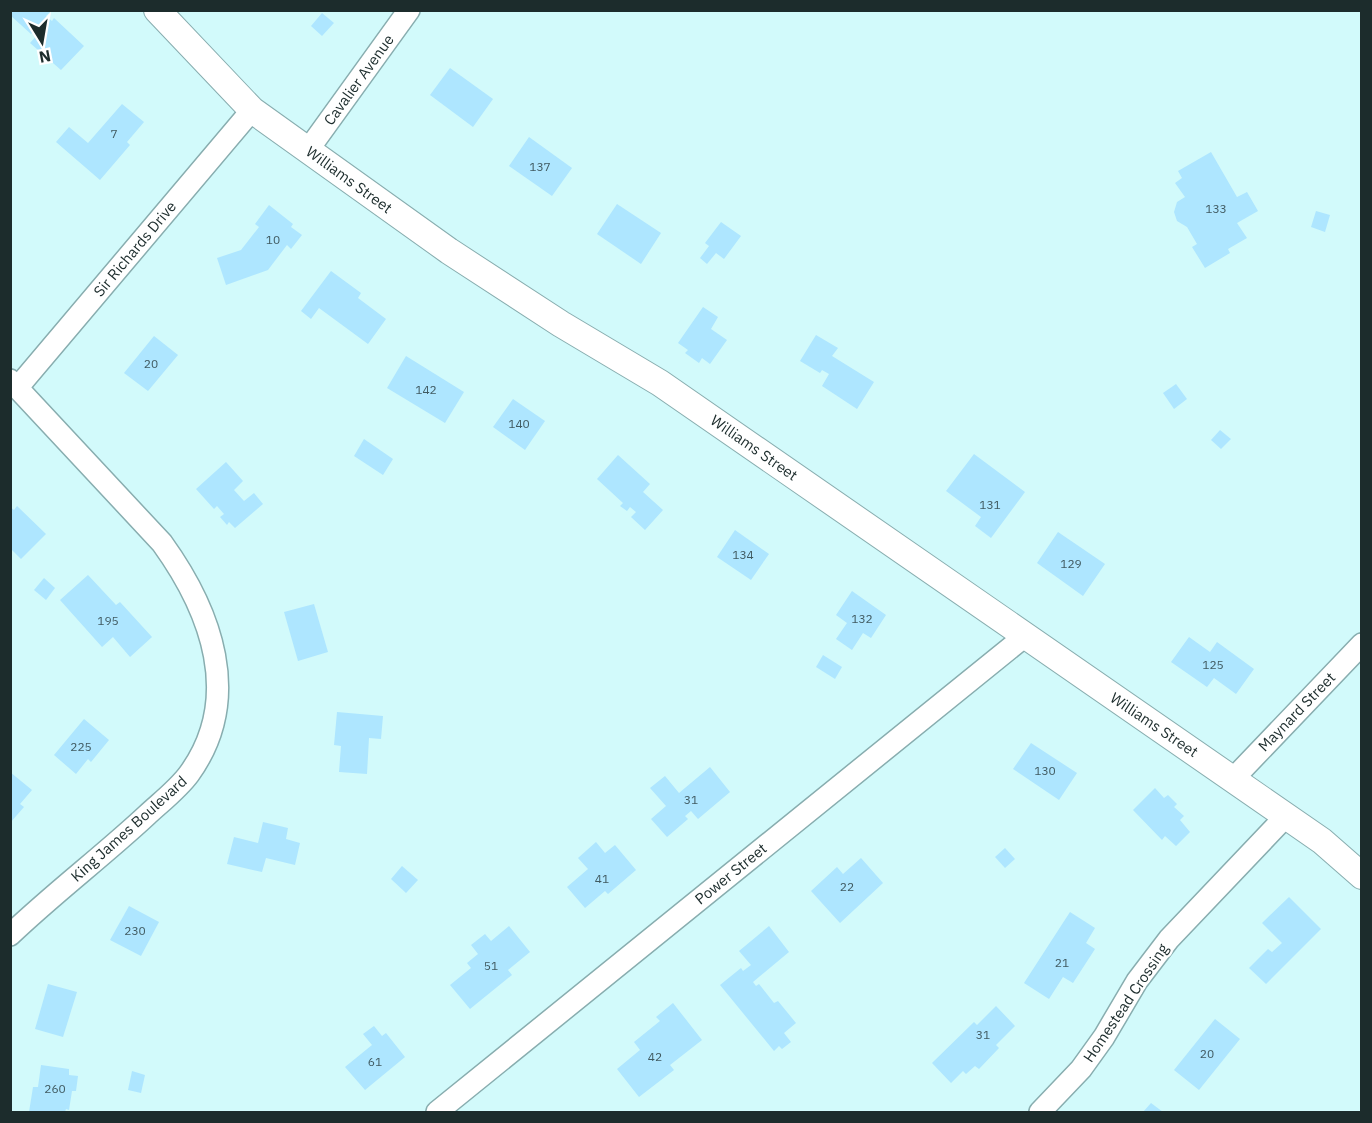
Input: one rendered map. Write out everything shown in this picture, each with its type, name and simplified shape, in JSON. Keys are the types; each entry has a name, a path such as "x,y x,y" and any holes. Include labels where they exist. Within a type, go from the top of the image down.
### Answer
{"street":[{"name":"Williams Street","path":"157,10 252,110 449,251 561,324 660,383 1322,841 1362,876"},
{"name":"Cavalier Avenue","path":"308,150 409,10"},
{"name":"Sir Richards Drive","path":"14,383 252,110"},
{"name":"King James Boulevard","path":"10,935 188,776 204,751 213,720 218,687 216,657 208,627 196,595 178,565 162,543 14,383"},
{"name":"Power Street","path":"437,1113 1024,636"},
{"name":"Maynard Street","path":"1233,779 1362,644"},
{"name":"Homestead Crossing","path":"1040,1113 1082,1069 1169,939 1286,816"}],"building":[{"path":"13,10 52,10 46,16 52,21 54,18 84,46 61,70 30,43 38,34 34,31 31,34 10,15"},
{"path":"322,13 334,23 322,36 311,26"},
{"path":"450,68 493,99 473,127 430,95"},
{"path":"122,104 144,122 127,142 130,145 100,180 56,142 69,127 88,143"},
{"path":"529,137 572,168 552,196 509,166"},
{"path":"1211,152 1237,197 1247,192 1258,211 1237,223 1247,238 1228,249 1230,253 1205,268 1192,247 1197,244 1187,227 1177,221 1174,212 1177,202 1185,197 1175,183 1182,178 1178,171"},
{"path":"617,204 661,233 641,264 597,234"},
{"path":"269,205 293,224 291,227 302,235 291,249 287,245 268,270 226,285 217,258 241,250 259,227 255,224"},
{"path":"1316,211 1330,215 1325,232 1311,227"},
{"path":"721,222 741,236 724,259 716,253 707,264 700,258 709,246 705,243"},
{"path":"331,271 361,293 358,298 386,319 368,344 319,308 311,319 301,311"},
{"path":"703,307 718,317 711,329 727,340 710,364 702,358 699,363 685,353 688,350 678,343"},
{"path":"816,335 838,348 832,356 874,382 857,409 822,386 829,374 822,370 820,373 800,361"},
{"path":"154,336 178,355 148,391 124,373"},
{"path":"406,356 464,392 445,423 387,388"},
{"path":"1176,384 1187,399 1174,409 1163,393"},
{"path":"513,399 545,421 525,450 493,427"},
{"path":"1220,430 1231,439 1221,449 1211,440"},
{"path":"364,439 393,459 383,475 354,456"},
{"path":"974,454 1025,492 991,538 975,526 981,517 946,491"},
{"path":"618,455 650,484 643,492 663,510 645,530 631,517 636,512 630,507 627,511 620,506 623,503 597,479"},
{"path":"226,462 243,481 234,490 244,501 254,493 263,504 235,528 229,522 227,525 220,517 224,514 217,506 214,509 196,489"},
{"path":"17,506 46,534 21,559 10,548 10,507 14,510"},
{"path":"735,530 769,554 751,580 717,557"},
{"path":"1058,532 1105,564 1083,596 1037,563"},
{"path":"88,575 116,605 120,602 152,637 130,657 113,637 102,647 60,600"},
{"path":"44,578 55,588 46,600 34,590"},
{"path":"852,591 886,615 871,638 863,633 852,650 836,639 847,623 836,615"},
{"path":"314,604 328,652 298,661 284,612"},
{"path":"1189,637 1210,652 1217,642 1254,669 1236,694 1214,678 1207,687 1171,662"},
{"path":"823,655 842,667 835,679 816,667"},
{"path":"337,712 383,716 381,739 369,738 367,774 339,772 341,746 334,745"},
{"path":"84,719 109,740 91,762 88,759 76,774 54,755"},
{"path":"1031,743 1077,773 1059,800 1013,769"},
{"path":"710,767 730,792 698,819 691,811 685,816 688,819 667,837 651,819 666,806 650,788 665,776 679,793"},
{"path":"10,772 32,790 20,804 24,807 10,823"},
{"path":"1155,788 1164,798 1168,795 1177,804 1174,807 1184,816 1180,820 1190,832 1176,846 1165,836 1162,840 1133,810"},
{"path":"263,822 288,828 286,839 300,843 295,865 266,858 262,872 227,864 234,837 258,843"},
{"path":"596,842 605,853 615,845 636,870 608,894 605,891 585,908 567,887 588,869 578,858"},
{"path":"1005,848 1015,859 1005,868 995,857"},
{"path":"861,858 883,883 840,923 811,891 837,867 843,874"},
{"path":"402,866 418,880 406,893 391,879"},
{"path":"1289,897 1321,929 1266,984 1249,968 1268,949 1272,952 1282,943 1262,923"},
{"path":"129,906 159,922 141,956 110,940"},
{"path":"1070,912 1095,928 1086,943 1095,949 1073,983 1063,977 1049,999 1024,983"},
{"path":"509,926 530,952 508,970 512,975 470,1009 450,985 471,968 467,963 478,954 471,945 485,934 491,941"},
{"path":"769,926 789,952 753,982 756,986 759,984 774,1003 778,1001 796,1023 784,1033 791,1042 782,1049 779,1046 774,1051 720,985 741,968 743,971 751,965 739,951"},
{"path":"48,984 77,992 63,1037 35,1029"},
{"path":"673,1003 702,1040 670,1065 674,1070 639,1097 617,1069 640,1050 634,1042 660,1021 656,1017"},
{"path":"996,1006 1015,1026 996,1045 999,1048 979,1069 975,1066 966,1074 963,1071 951,1083 932,1063 974,1022 977,1025"},
{"path":"1215,1019 1240,1039 1199,1090 1174,1070"},
{"path":"374,1026 382,1036 386,1033 405,1057 365,1090 345,1067 372,1045 363,1034"},
{"path":"41,1065 69,1069 69,1075 78,1076 76,1091 72,1091 69,1110 29,1112 33,1087 38,1087"},
{"path":"132,1071 145,1075 141,1093 128,1090"},
{"path":"1151,1103 1163,1112 1143,1112"}]}
